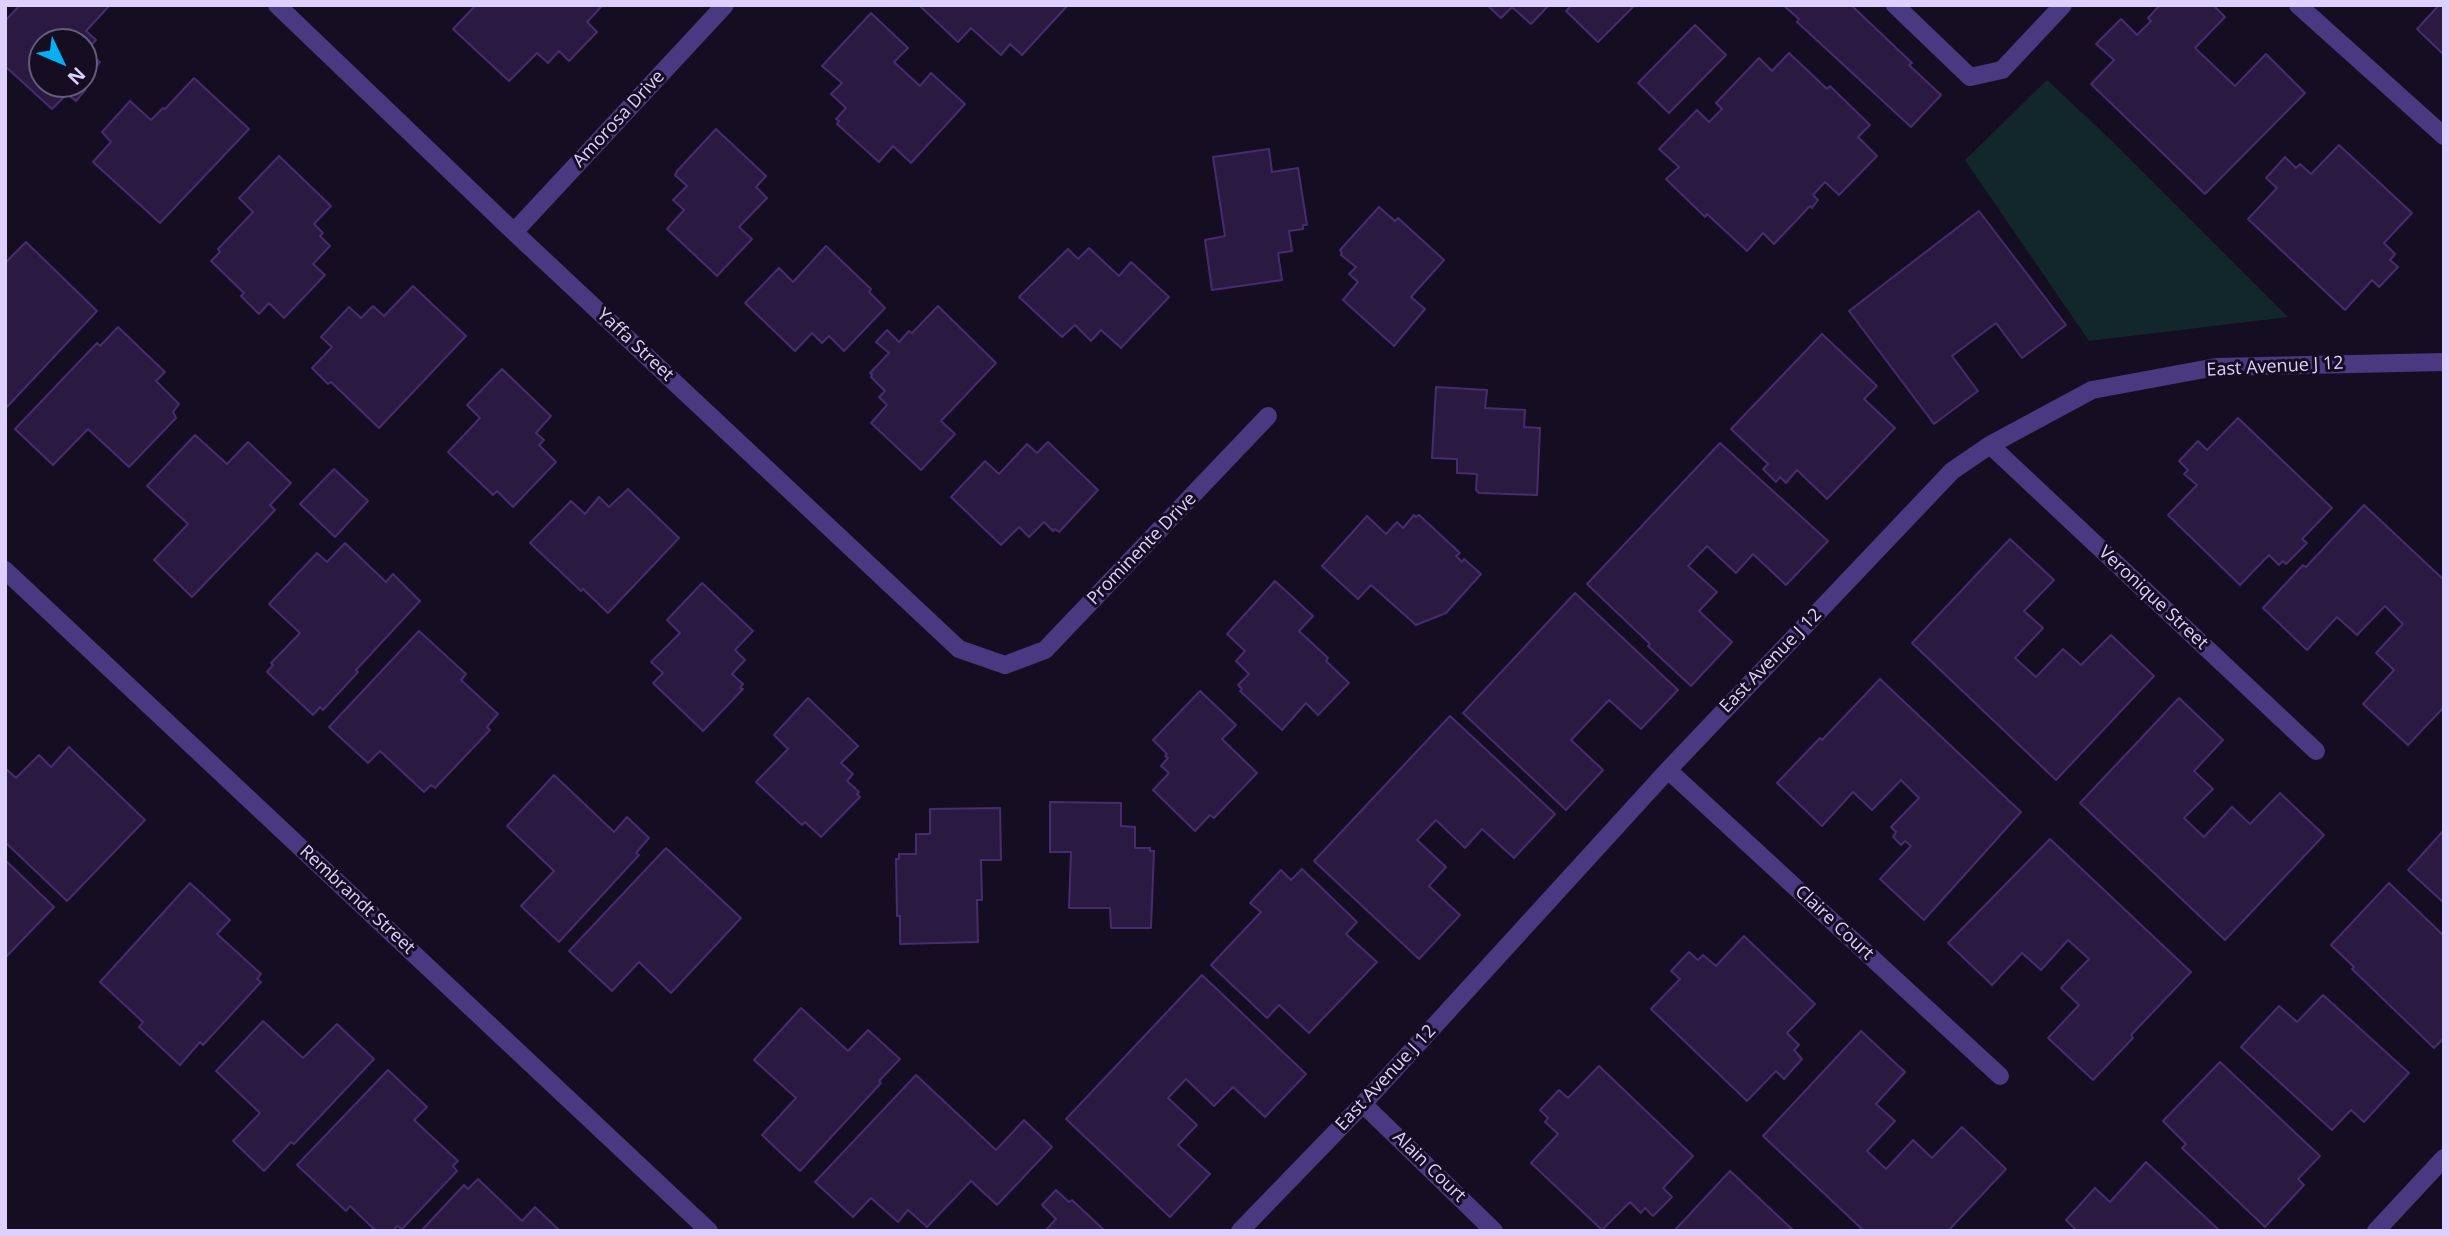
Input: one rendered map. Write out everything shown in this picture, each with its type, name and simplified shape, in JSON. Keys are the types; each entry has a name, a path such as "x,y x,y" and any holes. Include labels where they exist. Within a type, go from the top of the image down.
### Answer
{"street":[{"name":"Yaffa Street","path":"277,5 514,232 959,649 1005,665"},
{"name":"Amorosa Drive","path":"514,232 725,5"},
{"path":"1895,5 1970,77 2002,69 2063,5"},
{"path":"2298,5 2444,136"},
{"name":"East Avenue J 12","path":"1240,1231 1363,1104 1668,770 1952,471 1990,445 2092,390 2216,367 2444,362"},
{"name":"Prominente Drive","path":"1005,665 1045,650 1268,416"},
{"name":"Veronique Street","path":"1990,445 2316,751"},
{"name":"Rembrandt Street","path":"6,572 709,1231"},
{"name":"Claire Court","path":"1668,770 2000,1076"},
{"name":"Alain Court","path":"1363,1104 1494,1231"},
{"path":"2376,1231 2444,1158"}],"green space":[{"path":"2047,80 2110,139 2288,317 2089,341 1965,160"}],"building":[{"path":"20,5 110,5 89,28 28,28 28,87 5,66 5,21"},
{"path":"476,5 603,5 587,22 597,32 569,61 559,51 548,63 537,53 509,81 453,29"},
{"path":"1068,5 1022,55 1010,44 1001,55 971,28 958,42 921,7"},
{"path":"1487,5 1549,5 1531,24 1512,7 1501,18"},
{"path":"1572,5 1635,5 1598,42 1566,11"},
{"path":"1783,5 1851,5 1912,63 1909,65 1941,95 1911,127 1797,22 1799,19"},
{"path":"2160,5 2213,5 2225,17 2195,48 2235,86 2266,54 2305,93 2205,194 2091,84 2114,60 2096,44 2121,19 2137,35 2151,21 2148,18"},
{"path":"2439,5 2444,5 2444,55 2417,29"},
{"path":"871,13 908,48 894,62 920,86 931,73 965,104 911,163 893,146 879,162 837,124 839,121 836,119 846,108 831,94 842,83 822,66"},
{"path":"1695,25 1726,55 1669,113 1638,83"},
{"path":"1789,53 1827,89 1830,86 1870,125 1858,137 1877,156 1839,195 1825,182 1813,195 1818,200 1812,208 1810,206 1774,244 1763,233 1747,251 1707,214 1705,217 1666,179 1679,167 1659,149 1697,110 1709,122 1722,109 1716,103 1759,58 1772,71"},
{"path":"194,78 249,129 160,223 93,162 111,142 102,132 130,101 151,120"},
{"path":"40,98 63,98 52,109"},
{"path":"716,129 766,176 756,187 767,198 739,227 752,239 717,276 667,229 684,210 673,200 687,186 675,175"},
{"path":"2339,145 2412,213 2384,243 2395,254 2390,260 2398,267 2379,287 2372,280 2345,310 2248,219 2277,188 2266,178 2285,157 2296,168 2300,164 2311,174"},
{"path":"1269,149 1272,172 1298,168 1307,225 1303,225 1303,229 1289,231 1292,251 1278,253 1282,280 1212,290 1205,240 1225,236 1213,157"},
{"path":"279,156 331,206 314,224 323,233 320,236 330,246 313,264 325,275 284,318 269,303 259,314 241,296 244,293 211,261 220,252 218,249 253,212 239,198"},
{"path":"1379,207 1395,221 1398,218 1444,260 1411,297 1425,309 1394,346 1343,300 1358,282 1349,274 1356,267 1341,255 1340,250"},
{"path":"1979,211 2066,325 2022,358 1996,323 1952,356 1978,391 1934,424 1849,311"},
{"path":"26,242 97,311 5,409 5,263"},
{"path":"826,246 871,289 869,292 885,308 844,351 829,336 822,343 812,333 795,351 745,303 779,268 793,282"},
{"path":"1089,248 1119,276 1131,262 1169,297 1121,348 1101,330 1091,341 1075,325 1062,337 1019,297 1068,249 1078,259"},
{"path":"413,286 466,336 379,428 331,382 328,384 312,368 332,347 321,337 349,307 361,318 373,306 384,316"},
{"path":"938,306 996,363 941,421 955,434 921,470 871,423 887,405 879,397 885,391 870,373 889,353 876,342 887,330 899,342 909,331 912,333"},
{"path":"118,327 165,372 156,381 179,404 173,412 176,418 129,467 88,429 53,465 15,429 97,343 100,346"},
{"path":"1822,334 1877,386 1864,399 1895,428 1827,499 1797,470 1786,483 1780,477 1776,482 1763,469 1768,464 1731,429"},
{"path":"502,369 551,416 536,433 544,440 539,445 556,462 513,507 497,491 493,495 448,452 480,418 467,405"},
{"path":"1436,387 1487,390 1485,408 1525,410 1524,427 1540,428 1537,495 1479,493 1476,490 1477,474 1457,473 1457,459 1432,458"},
{"path":"2238,418 2332,508 2302,539 2307,543 2286,564 2283,561 2279,565 2269,555 2240,585 2168,515 2197,485 2184,474 2188,470 2179,461 2198,441 2207,450"},
{"path":"195,435 227,464 248,442 291,483 270,505 275,510 192,597 154,560 188,524 147,486"},
{"path":"1048,442 1098,490 1059,532 1055,529 1053,531 1044,522 1029,537 1019,527 1001,545 951,497 985,461 999,474 1027,444 1037,453"},
{"path":"1720,443 1828,541 1786,585 1753,554 1736,573 1707,546 1688,566 1717,592 1699,611 1732,642 1691,686 1587,584"},
{"path":"334,469 368,501 335,537 300,504"},
{"path":"628,489 679,538 608,613 530,543 571,501 585,514 599,497 609,507"},
{"path":"2364,505 2444,580 2444,707 2408,745 2363,704 2394,670 2376,653 2403,624 2385,606 2357,635 2337,617 2307,650 2263,608"},
{"path":"1414,515 1419,515 1460,553 1456,556 1462,562 1464,559 1481,574 1446,613 1416,625 1371,585 1358,599 1322,566 1367,516 1386,534 1397,522 1403,528"},
{"path":"2010,539 2054,580 2024,611 2043,628 2015,658 2036,677 2063,649 2081,665 2111,635 2154,676 2056,780 1912,643"},
{"path":"345,543 386,582 393,574 420,601 323,710 320,707 313,715 267,672 273,665 271,663 300,633 269,604 317,553 327,562"},
{"path":"1275,581 1313,616 1299,631 1328,658 1326,661 1349,683 1318,715 1306,703 1282,730 1240,691 1242,689 1238,685 1249,674 1236,661 1245,651 1227,634"},
{"path":"702,583 753,631 735,650 745,660 732,674 743,684 740,688 743,689 703,731 653,683 663,673 651,662 680,633 667,620"},
{"path":"1575,593 1678,690 1641,729 1609,700 1571,740 1603,770 1566,810 1463,713"},
{"path":"419,631 466,674 461,680 498,714 487,727 490,730 435,788 431,785 424,792 380,751 368,763 329,727"},
{"path":"1880,679 2021,812 1924,920 1880,879 1911,846 1905,841 1901,845 1893,837 1896,832 1891,827 1919,798 1901,780 1872,810 1853,792 1822,826 1777,783"},
{"path":"1200,691 1236,725 1222,739 1257,773 1214,818 1210,815 1195,831 1153,790 1169,773 1161,766 1168,758 1165,756 1167,754 1153,740"},
{"path":"808,698 858,746 841,763 853,774 847,781 859,792 857,794 860,797 821,837 805,822 802,825 756,782 788,749 774,735"},
{"path":"2179,698 2223,740 2194,771 2213,789 2184,818 2204,837 2232,807 2250,824 2280,793 2324,835 2225,940 2080,803"},
{"path":"1450,716 1555,814 1514,858 1482,829 1465,848 1436,820 1417,840 1446,867 1429,886 1460,915 1419,959 1314,861"},
{"path":"69,747 145,820 67,901 5,842 5,768 16,778 39,755 51,767"},
{"path":"554,775 614,832 627,817 649,838 636,853 639,855 559,942 521,906 554,871 507,826"},
{"path":"1050,802 1121,803 1121,826 1135,827 1135,848 1150,848 1150,851 1154,851 1151,928 1111,928 1110,908 1069,908 1071,852 1050,852"},
{"path":"1000,808 1001,860 981,860 982,900 977,900 978,942 900,944 896,859 899,859 899,854 916,854 916,834 930,834 930,809"},
{"path":"2444,830 2444,903 2408,870"},
{"path":"2050,839 2191,972 2093,1080 2048,1038 2079,1005 2061,988 2089,959 2068,940 2041,970 2022,953 1992,985 1948,943"},
{"path":"666,848 741,918 671,993 639,962 612,991 569,951"},
{"path":"5,860 54,907 5,958"},
{"path":"1302,869 1357,922 1346,934 1377,962 1309,1033 1279,1005 1267,1018 1211,965 1261,912 1250,903 1281,870 1291,880"},
{"path":"190,883 230,920 217,934 261,974 257,979 261,982 203,1045 200,1042 180,1065 139,1027 143,1022 100,982"},
{"path":"2389,883 2444,936 2444,1038 2434,1048 2352,969 2354,967 2331,945"},
{"path":"1744,936 1815,1004 1787,1033 1799,1045 1794,1050 1802,1059 1784,1079 1776,1071 1747,1101 1651,1009 1680,979 1671,971 1689,952 1698,960 1703,955 1716,966"},
{"path":"1202,975 1306,1074 1265,1117 1233,1087 1214,1106 1186,1079 1168,1098 1197,1125 1178,1145 1210,1174 1170,1217 1066,1119"},
{"path":"2323,995 2409,1073 2364,1122 2351,1110 2332,1130 2241,1047 2279,1006 2297,1022"},
{"path":"801,1008 848,1051 868,1030 900,1059 800,1171 762,1135 796,1098 754,1060"},
{"path":"263,1021 303,1058 337,1024 374,1059 294,1144 291,1142 264,1171 233,1141 260,1113 216,1071"},
{"path":"1861,1031 1905,1072 1876,1104 1895,1121 1867,1151 1886,1169 1913,1140 1932,1158 1962,1127 2006,1169 1948,1231 1864,1231 1763,1136"},
{"path":"2220,1062 2320,1156 2298,1179 2304,1185 2265,1227 2182,1148 2186,1144 2163,1121"},
{"path":"1599,1066 1693,1156 1663,1188 1672,1197 1653,1216 1645,1208 1641,1213 1630,1202 1602,1230 1531,1163 1558,1134 1545,1122 1548,1118 1540,1110 1559,1090 1568,1098"},
{"path":"388,1070 427,1107 414,1120 458,1161 453,1166 457,1171 402,1229 397,1226 393,1231 376,1231 350,1206 346,1211 297,1165"},
{"path":"916,1075 996,1150 1024,1120 1052,1147 997,1205 971,1181 927,1227 908,1210 898,1222 871,1198 853,1217 815,1182"},
{"path":"2146,1162 2220,1231 2077,1231 2066,1220 2095,1188 2110,1202"},
{"path":"1730,1171 1794,1231 1674,1231"},
{"path":"478,1179 522,1221 535,1207 560,1231 421,1231 464,1185 468,1189"},
{"path":"1056,1190 1069,1202 1072,1200 1105,1231 1045,1231 1056,1219 1042,1205"}]}
